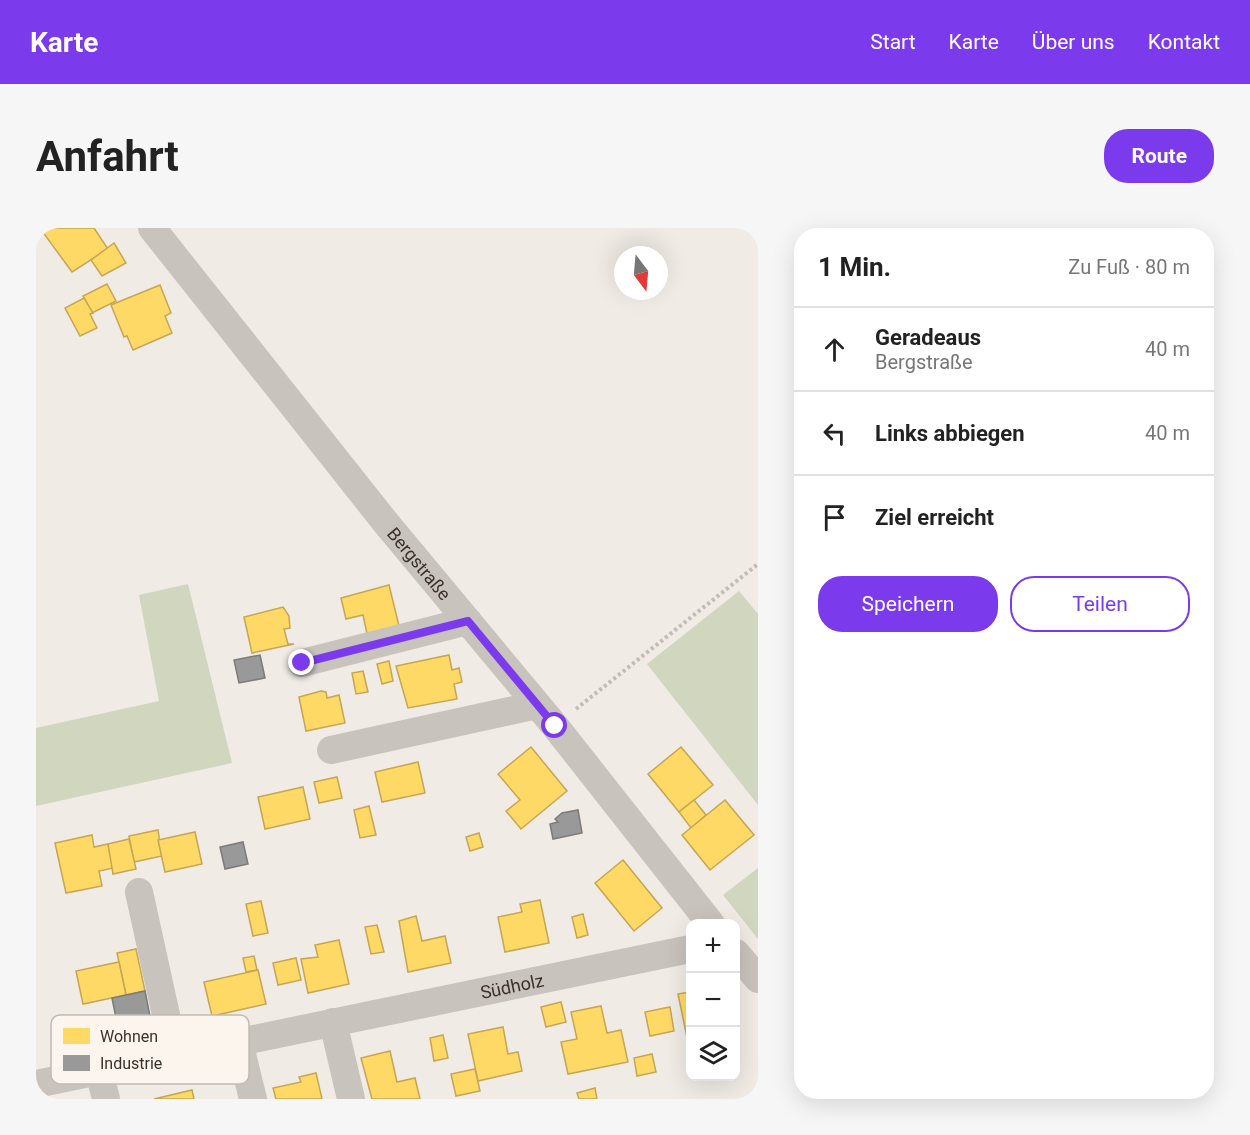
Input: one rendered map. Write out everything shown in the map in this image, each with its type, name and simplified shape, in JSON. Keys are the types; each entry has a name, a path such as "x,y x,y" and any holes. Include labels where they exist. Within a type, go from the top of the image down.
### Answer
{"street":[{"name":"Bergstraße","path":"168,233 386,523 546,716 707,919"},
{"path":"302,663 468,621"},
{"path":"331,750 546,716"},
{"path":"139,892 166,1015"},
{"name":"Südholz","path":"249,1040 686,950"},
{"path":"740,959 758,979"},
{"path":"333,1022 351,1099"},
{"name":"Südholz","path":"36,1084 51,1081"},
{"path":"249,1083 253,1099"},
{"path":"102,1084 106,1099"}],"path":[{"path":"546,716 758,564"}],"green space":[{"path":"188,584 232,763 36,806 36,728 159,701 139,595"},
{"path":"739,591 758,614 758,805 647,664"},
{"path":"758,868 758,939 723,895"}],"building: Wohnen":[{"path":"46,228 94,228 108,249 72,272 42,231"},
{"path":"114,243 126,263 102,276 91,260"},
{"path":"107,284 116,301 92,313 83,296"},
{"path":"160,285 171,313 165,316 172,333 133,350 127,336 124,337 111,305"},
{"path":"84,298 93,313 90,314 97,328 80,336 65,308"},
{"path":"389,585 399,626 367,634 363,615 346,619 341,598"},
{"path":"283,607 289,616 290,628 284,629 288,644 294,644 252,653 244,617"},
{"path":"449,655 452,670 459,668 462,682 454,684 457,699 408,708 396,666"},
{"path":"389,661 393,681 382,684 377,664"},
{"path":"363,671 368,692 356,694 352,673"},
{"path":"321,691 326,692 327,698 339,695 345,723 306,731 299,697"},
{"path":"531,747 567,791 521,829 506,811 520,800 498,774"},
{"path":"681,747 713,785 679,812 648,774"},
{"path":"418,762 425,793 382,802 375,772"},
{"path":"337,777 342,798 319,803 314,782"},
{"path":"303,787 310,819 265,829 258,797"},
{"path":"694,800 706,815 691,828 679,812"},
{"path":"725,800 754,835 710,870 682,835"},
{"path":"369,806 376,835 360,838 354,810"},
{"path":"158,830 162,856 134,862 129,836"},
{"path":"195,832 202,864 165,872 158,840"},
{"path":"479,833 483,847 470,851 466,837"},
{"path":"92,835 94,847 108,844 113,868 99,871 102,886 66,893 55,843"},
{"path":"129,839 136,869 113,874 108,844"},
{"path":"623,860 662,908 634,931 595,883"},
{"path":"540,900 549,943 505,952 498,917 522,912 520,904"},
{"path":"261,901 268,933 253,936 246,904"},
{"path":"583,914 588,935 577,938 572,917"},
{"path":"416,916 422,941 445,936 451,963 408,972 399,921"},
{"path":"377,925 384,952 371,954 365,927"},
{"path":"339,940 349,984 308,993 301,959 318,957 315,945"},
{"path":"136,949 145,991 126,995 117,953"},
{"path":"254,956 257,970 246,972 243,958"},
{"path":"296,958 301,980 278,985 273,963"},
{"path":"119,962 126,995 83,1004 76,971"},
{"path":"258,970 266,1004 212,1015 204,982"},
{"path":"686,993 686,1033 678,994"},
{"path":"561,1002 566,1022 546,1027 541,1007"},
{"path":"601,1006 607,1033 621,1030 628,1062 568,1074 561,1042 577,1039 571,1012"},
{"path":"670,1007 674,1031 650,1036 645,1012"},
{"path":"503,1027 508,1054 518,1052 522,1071 478,1081 468,1034"},
{"path":"443,1035 448,1058 434,1061 430,1038"},
{"path":"390,1051 397,1082 415,1078 420,1099 372,1099 361,1058"},
{"path":"652,1054 656,1072 637,1076 634,1058"},
{"path":"475,1069 480,1091 456,1096 451,1074"},
{"path":"316,1073 322,1099 276,1099 273,1088 301,1082 299,1077"},
{"path":"595,1088 597,1099 579,1099 577,1093"},
{"path":"192,1090 194,1099 154,1099"}],"building: Industrie":[{"path":"260,655 265,678 239,683 234,660"},
{"path":"578,810 582,833 553,839 550,824 558,822 555,819 562,813"},
{"path":"243,842 248,864 225,869 220,847"},
{"path":"145,991 150,1015 115,1015 112,998"}],"route":[{"path":"302,663 468,621 555,726"}]}
